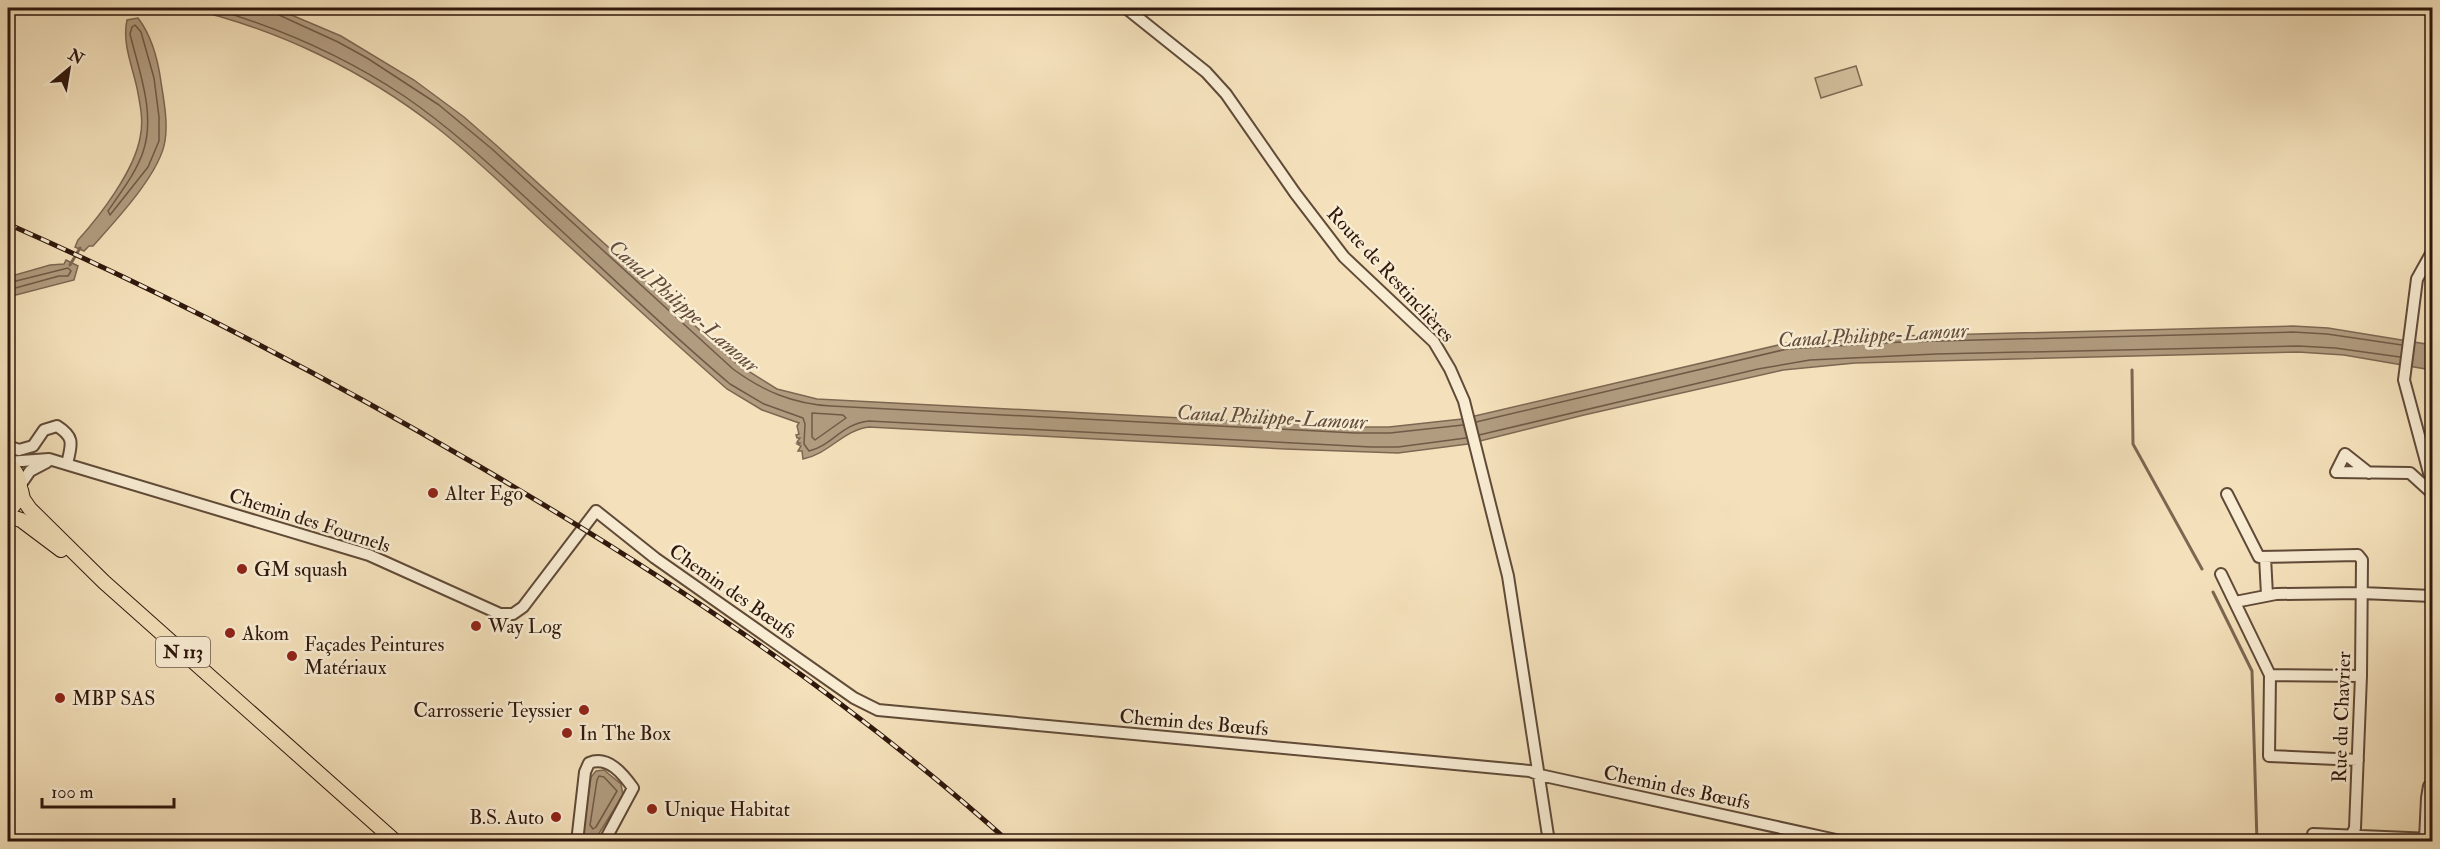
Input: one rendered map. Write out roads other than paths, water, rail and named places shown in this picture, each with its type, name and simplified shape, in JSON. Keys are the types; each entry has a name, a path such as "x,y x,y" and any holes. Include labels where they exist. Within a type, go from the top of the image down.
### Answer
{"main road":[{"path":"8,463 18,475 21,487 14,506 8,511"},
{"name":"N 113","path":"21,487 23,499 30,509 104,582 396,842"},
{"name":"N 113","path":"8,516 21,520 104,582"}],"street":[{"name":"Route de Restinclières","path":"1126,8 1206,72 1226,94 1294,193 1344,257 1434,342 1450,369 1464,401 1508,576 1550,842"},
{"path":"2433,252 2417,279 2404,380 2433,484"},
{"path":"8,446 19,450 33,446 44,430 57,426 68,433 72,443 64,464"},
{"name":"Chemin des Fournels","path":"8,463 42,459 64,464 369,555 500,614 513,614 524,607 596,511"},
{"name":"Chemin des Fournels","path":"21,487 30,471 42,463 64,464"},
{"path":"2369,473 2410,473 2433,493"},
{"path":"2227,494 2259,557 2265,557 2267,594"},
{"name":"Chemin des Bœufs","path":"596,511 655,558 854,699 878,710 1530,771 1540,776 1845,842"},
{"name":"Rue du Chavrier","path":"2265,557 2358,555 2362,560 2361,676 2355,828 2349,838"},
{"path":"2221,574 2270,675 2269,756 2358,760"},
{"path":"2235,602 2267,594 2362,592 2433,596"},
{"path":"2270,675 2361,676"},
{"path":"577,842 585,772 589,763 597,759 608,762 633,788 604,842"},
{"path":"2313,834 2349,838 2429,839 2429,786 2433,784"}],"water":[{"path":"187,8 275,8 341,36 414,80 464,117 496,145 737,364 777,389 817,399 1389,427 1462,419 1787,343 1901,336 2293,326 2328,328 2432,345 2432,370 2344,355 2298,352 1855,363 1783,370 1468,444 1398,453 869,427 851,433 821,452 803,459 802,451 798,451 801,446 797,444 800,443 797,442 800,438 796,435 799,434 797,426 799,423 762,410 727,389 479,163 408,106 379,87 318,54 254,27"},
{"path":"138,18 150,40 158,65 165,112 165,141 155,168 146,182 93,246 89,246 84,251 75,247 78,240 106,206 124,178 137,151 142,125 137,88 128,54 126,29 127,20"},
{"path":"66,260 78,266 74,280 8,297 8,277 50,265 64,264"},
{"path":"604,770 621,784 623,795 595,840 586,841 583,834 591,777 596,771"}],"waterway":[{"path":"70,265 80,248"},
{"path":"2132,370 2133,444 2202,569"},
{"path":"2213,592 2252,671 2257,842"}],"railway":[{"path":"8,224 128,279 304,368 477,465 617,550 685,594 819,688 947,788 1009,842"}],"place":[{"name":"Alter Ego","path":"433,493"},
{"name":"GM squash","path":"242,569"},
{"name":"Way Log","path":"476,626"},
{"name":"Akom","path":"230,633"},
{"name":"Façades Peintures Matériaux","path":"292,656"},
{"name":"MBP SAS","path":"60,698"},
{"name":"Carrosserie Teyssier","path":"584,710"},
{"name":"In The Box","path":"567,733"},
{"name":"Unique Habitat","path":"652,809"},
{"name":"B.S. Auto","path":"556,817"}],"water label":[{"name":"Canal Philippe-Lamour","path":"684,306"},
{"name":"Canal Philippe-Lamour","path":"1873,335"},
{"name":"Canal Philippe-Lamour","path":"1272,417"}]}
